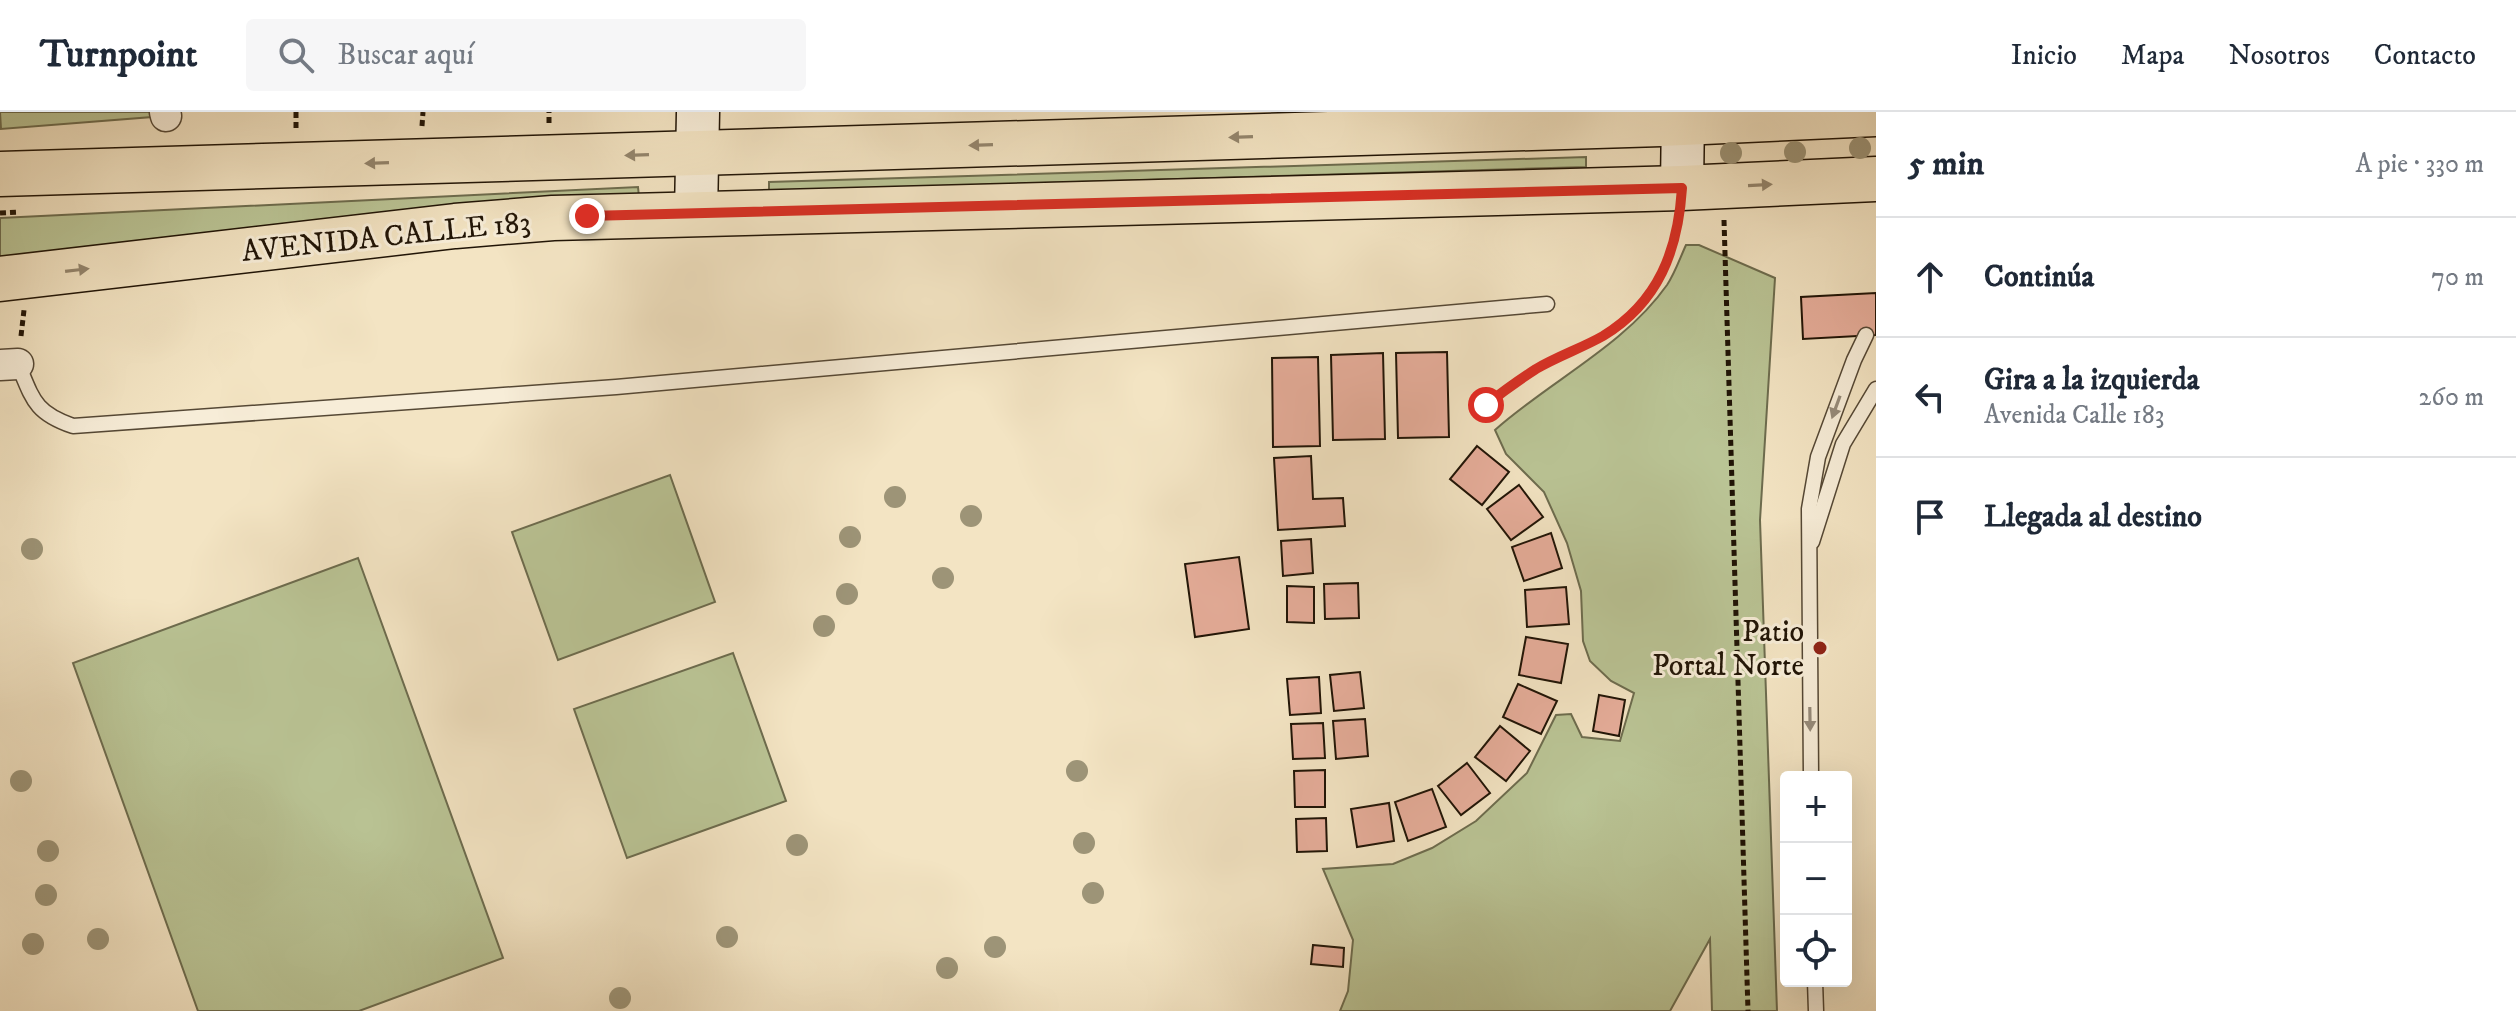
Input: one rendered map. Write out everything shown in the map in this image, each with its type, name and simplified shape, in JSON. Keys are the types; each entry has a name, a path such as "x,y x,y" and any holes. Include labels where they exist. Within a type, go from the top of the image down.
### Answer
{"main road":[{"name":"AVENIDA CALLE 183","path":"0,174 166,169 698,133 1876,114"},
{"path":"0,200 41,195 166,169"},
{"name":"AVENIDA CALLE 183","path":"14,278 564,217 1702,187 1876,179"}],"street":[{"path":"1683,118 1702,187"},
{"path":"696,214 698,133"}],"lane":[{"path":"9,365 49,418 73,426 616,387 1547,304"},
{"path":"1811,771 1809,509 1818,457 1866,335"},
{"path":"1808,556 1843,444 1876,389"},
{"path":"1815,987 1816,1011"}],"path":[{"path":"296,112 296,135"},
{"path":"422,131 423,112"},
{"path":"1486,405 1537,369 1605,335 1640,305 1663,273 1678,230 1702,187"},
{"path":"1702,187 1748,1011"},
{"path":"9,365 14,278"}],"green space":[{"path":"0,112 152,112 152,117 1,129"},
{"path":"1586,157 1586,167 769,191 769,182"},
{"path":"638,187 639,197 0,257 0,218"},
{"path":"1686,245 1699,245 1775,278 1760,520 1777,1011 1712,1011 1710,939 1670,1011 1340,1011 1348,991 1353,940 1323,869 1393,864 1432,848 1476,821 1527,773 1556,715 1571,714 1582,737 1620,741 1634,693 1611,681 1590,661 1583,641 1581,591 1567,543 1544,492 1506,454 1495,430 1608,345 1650,307 1667,285"},
{"path":"670,475 715,602 558,660 512,532"},
{"path":"358,558 503,958 359,1011 198,1011 73,663"},
{"path":"733,653 786,801 627,858 574,709"}],"building":[{"path":"1876,293 1876,335 1803,339 1801,297"},
{"path":"1447,352 1449,437 1398,438 1396,353"},
{"path":"1383,353 1385,439 1333,440 1331,355"},
{"path":"1318,357 1320,446 1273,447 1272,358"},
{"path":"1477,446 1509,472 1482,505 1450,479"},
{"path":"1311,456 1313,499 1343,498 1345,526 1278,530 1274,458"},
{"path":"1519,485 1543,517 1511,540 1487,509"},
{"path":"1551,533 1562,568 1524,581 1512,547"},
{"path":"1311,539 1313,573 1283,576 1281,541"},
{"path":"1239,557 1249,629 1195,637 1185,564"},
{"path":"1358,583 1359,618 1325,619 1324,584"},
{"path":"1287,586 1314,587 1314,623 1287,622"},
{"path":"1566,587 1569,624 1527,627 1525,590"},
{"path":"1526,637 1568,644 1561,683 1519,675"},
{"path":"1360,672 1364,708 1334,711 1330,675"},
{"path":"1319,677 1321,713 1290,715 1287,679"},
{"path":"1518,684 1557,701 1541,734 1503,717"},
{"path":"1599,695 1625,700 1619,736 1593,731"},
{"path":"1365,719 1368,756 1336,759 1333,721"},
{"path":"1323,723 1325,758 1293,759 1291,724"},
{"path":"1500,726 1530,751 1506,781 1475,757"},
{"path":"1467,763 1490,793 1461,815 1438,786"},
{"path":"1325,770 1325,807 1295,807 1294,771"},
{"path":"1432,789 1446,827 1408,841 1395,802"},
{"path":"1389,803 1394,841 1357,847 1351,809"},
{"path":"1326,818 1327,851 1297,852 1296,819"},
{"path":"1313,945 1344,948 1343,967 1311,964"}],"place":[{"name":"Patio Portal Norte","path":"1820,648"}],"route":[{"path":"587,216 1682,188 1678,230 1663,273 1640,305 1605,335 1537,369 1486,405"}]}
